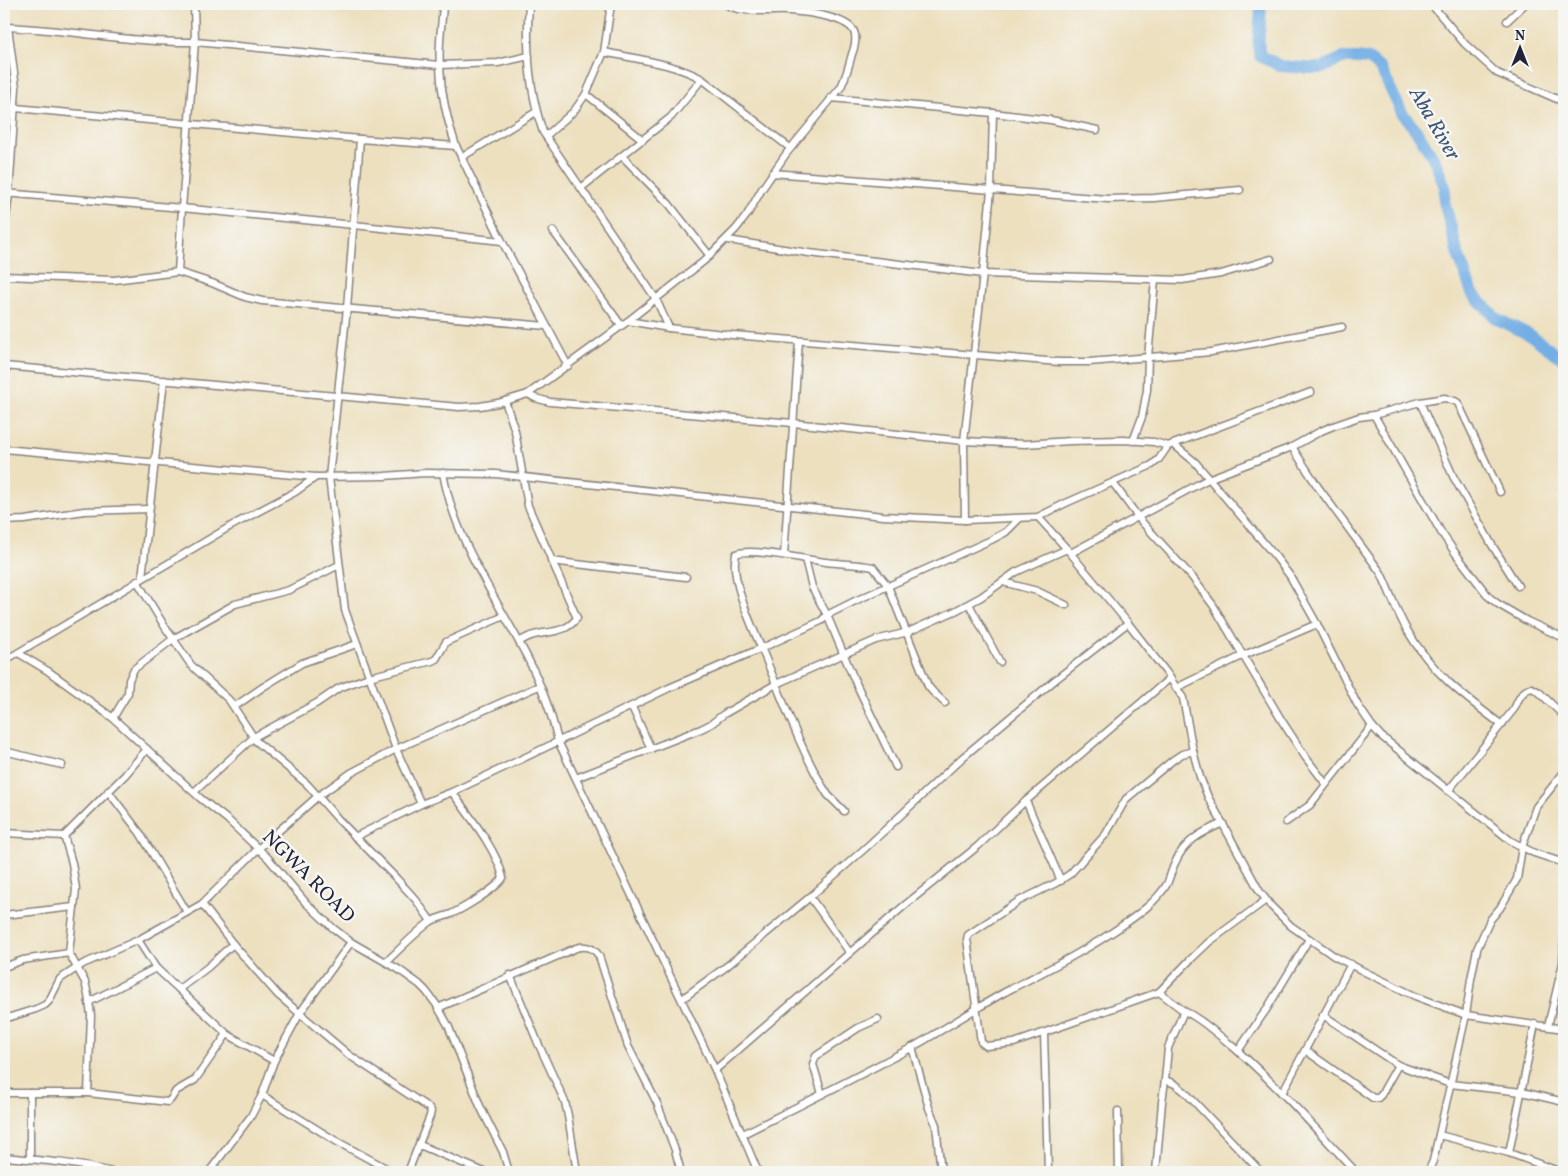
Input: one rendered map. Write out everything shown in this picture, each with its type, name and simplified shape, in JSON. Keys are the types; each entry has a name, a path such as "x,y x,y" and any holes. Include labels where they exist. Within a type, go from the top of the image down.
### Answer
{"street":[{"path":"178,272 195,42 194,4"},
{"path":"443,4 439,65 445,108 456,146 502,241 568,366"},
{"path":"530,4 527,31 529,56 536,112 542,132 656,299 669,328"},
{"path":"546,136 574,111 586,94 604,52 611,4"},
{"path":"4,366 459,407 480,406 528,394 628,321 728,240 747,215 772,173 790,148 840,87 848,71 854,48 856,34 851,26 837,19 817,15 791,11 737,8 725,4"},
{"path":"1431,4 1465,44 1497,73 1564,102"},
{"path":"1507,21 1525,4"},
{"path":"4,233 15,79 6,27 164,42 195,42 439,65 498,63 529,56"},
{"path":"604,52 691,73 702,79 790,148"},
{"path":"581,188 671,117 702,79"},
{"path":"586,94 642,140"},
{"path":"831,98 993,113 1051,120 1097,130"},
{"path":"4,107 456,146"},
{"path":"462,157 536,112"},
{"path":"964,520 964,441 983,274 990,190 993,113"},
{"path":"360,139 347,308 329,477 345,610 396,748 421,804"},
{"path":"622,156 669,204 710,256"},
{"path":"772,173 1108,199 1154,198 1240,190"},
{"path":"6,193 182,208 502,241"},
{"path":"553,231 622,325"},
{"path":"728,240 808,253 983,274 1182,280 1221,274 1272,259"},
{"path":"4,276 114,280 178,272 253,299 546,326"},
{"path":"1134,441 1147,390 1155,280"},
{"path":"628,321 669,328 800,341 1060,362 1089,362 1211,352 1342,327"},
{"path":"784,555 800,341"},
{"path":"164,380 139,580 173,640 196,671 218,689 234,707 261,746 307,784 416,900 431,921"},
{"path":"4,449 316,477 475,473 882,516 964,520 1020,518 1038,517 1152,465 1170,445 1310,392"},
{"path":"528,394 550,402 964,441 1025,444 1070,441 1134,441 1170,445 1195,462 1290,576 1317,624 1357,704 1381,736 1511,841 1534,853 1564,863"},
{"path":"576,778 711,724 724,714 776,684 876,640 908,632 969,604 1022,569 1069,551 1208,479 1292,447 1321,431 1359,417 1374,415 1420,402 1445,398 1455,401 1500,492"},
{"path":"505,401 515,431 528,506 577,618 573,624 561,630 534,635 519,642"},
{"path":"1420,402 1453,476 1492,545 1518,586"},
{"path":"1374,415 1441,532 1489,598 1528,622 1564,638"},
{"path":"1292,447 1318,487 1380,573 1389,588 1400,616 1425,657 1460,693 1502,725"},
{"path":"443,473 450,506 462,535 483,579 519,642 551,714 558,741 715,1070 758,1172"},
{"path":"4,662 231,526 295,492 316,477"},
{"path":"1113,483 1137,516 1192,577 1202,591 1223,621 1282,721 1306,758 1326,784"},
{"path":"4,521 26,520 84,511 149,509"},
{"path":"1038,517 1128,622 1183,698 1193,751 1205,790 1260,892 1291,926 1334,956 1415,996 1466,1015 1564,1029"},
{"path":"356,837 421,804 452,792 669,688 821,621 827,615 888,586 992,540 1006,532 1020,518"},
{"path":"844,811 828,795 818,779 776,684 742,596 736,572 736,556 739,552 784,555 873,567 888,586 928,686 945,702"},
{"path":"805,559 812,587 827,615 843,655 896,767"},
{"path":"551,561 686,577"},
{"path":"113,718 128,693 129,680 134,668 173,640 235,604 289,590 339,565"},
{"path":"1003,582 1037,591 1066,605"},
{"path":"969,604 1000,662"},
{"path":"194,792 254,737 317,703 338,688 432,661 446,642 504,616"},
{"path":"682,999 727,966 810,896 916,802 963,757 1128,622"},
{"path":"1176,688 1242,656 1317,624"},
{"path":"234,707 302,663 357,644"},
{"name":"NGWA ROAD","path":"18,653 48,671 113,718 268,858 306,903 333,928 351,942 419,984 426,991 448,1025 480,1106 503,1152 510,1172"},
{"path":"715,1070 850,953 978,846 1026,801 1170,678"},
{"path":"4,1019 45,1005 60,979 93,959 138,940 202,904 258,849 317,796 359,768 396,748 539,686"},
{"path":"1448,791 1514,709 1520,695 1528,689 1535,689 1539,692 1564,716"},
{"path":"632,707 651,749"},
{"path":"1286,822 1310,805 1372,726"},
{"path":"4,833 64,836 138,761 147,749"},
{"path":"4,751 62,765"},
{"path":"1193,751 1182,754 1173,760 1131,793 1122,804 1106,834 1077,867 1060,880 1019,901 968,935 980,1040 984,1045 990,1046 1014,1043 1159,992 1210,942 1266,900"},
{"path":"1428,1172 1433,1161 1466,1015 1477,949 1490,920 1500,908 1517,879 1522,847 1536,807 1564,772"},
{"path":"108,791 140,833 187,912"},
{"path":"386,962 431,921 451,914 498,884 503,878 487,843 452,792"},
{"path":"1026,801 1060,880"},
{"path":"743,1134 912,1047 976,1009 1068,960 1133,918 1152,902 1162,890 1186,844 1204,831 1223,823"},
{"path":"64,836 72,863 76,889 68,953 85,982 89,1002 91,1032 88,1093"},
{"path":"810,896 850,953"},
{"path":"202,904 278,995 349,1055 429,1108 430,1116 408,1172"},
{"path":"4,915 74,907"},
{"path":"1238,1051 1268,1007 1309,939"},
{"path":"138,940 156,968 227,1034 274,1061"},
{"path":"209,1172 250,1116 262,1095 274,1061 300,1013 351,942"},
{"path":"1548,1026 1564,963 1564,942"},
{"path":"179,989 234,944"},
{"path":"438,1008 576,948 589,947 596,952 628,1046 657,1103 682,1172"},
{"path":"4,967 35,958 68,953"},
{"path":"1282,1093 1351,964"},
{"path":"89,1002 156,968"},
{"path":"510,976 564,1102 577,1172"},
{"path":"1159,992 1184,1011 1198,1018 1238,1051 1282,1093 1356,1172"},
{"path":"1156,1172 1168,1048 1184,1011"},
{"path":"1323,1016 1398,1066 1450,1084 1522,1092 1564,1102"},
{"path":"822,1094 813,1064 816,1056 858,1028 878,1019"},
{"path":"1509,1153 1535,1024"},
{"path":"1044,1033 1048,1172"},
{"path":"4,1093 88,1093 168,1102 176,1091 195,1080 227,1034"},
{"path":"912,1047 929,1108 936,1125 941,1172"},
{"path":"1305,1050 1373,1098 1378,1098 1398,1066"},
{"path":"1165,1080 1175,1084 1184,1091 1261,1172"},
{"path":"30,1093 30,1159"},
{"path":"262,1095 336,1141 393,1172"},
{"path":"1118,1111 1119,1172"},
{"path":"1439,1135 1509,1153 1561,1172"},
{"path":"419,1146 484,1172"},
{"path":"4,1156 92,1167 112,1172"}],"waterway":[{"name":"Aba River","path":"1260,4 1261,17 1258,43 1260,56 1281,66 1305,68 1322,68 1342,58 1369,59 1381,69 1402,113 1418,133 1434,159 1445,187 1444,201 1457,251 1472,293 1497,319 1530,335 1564,360"}]}
